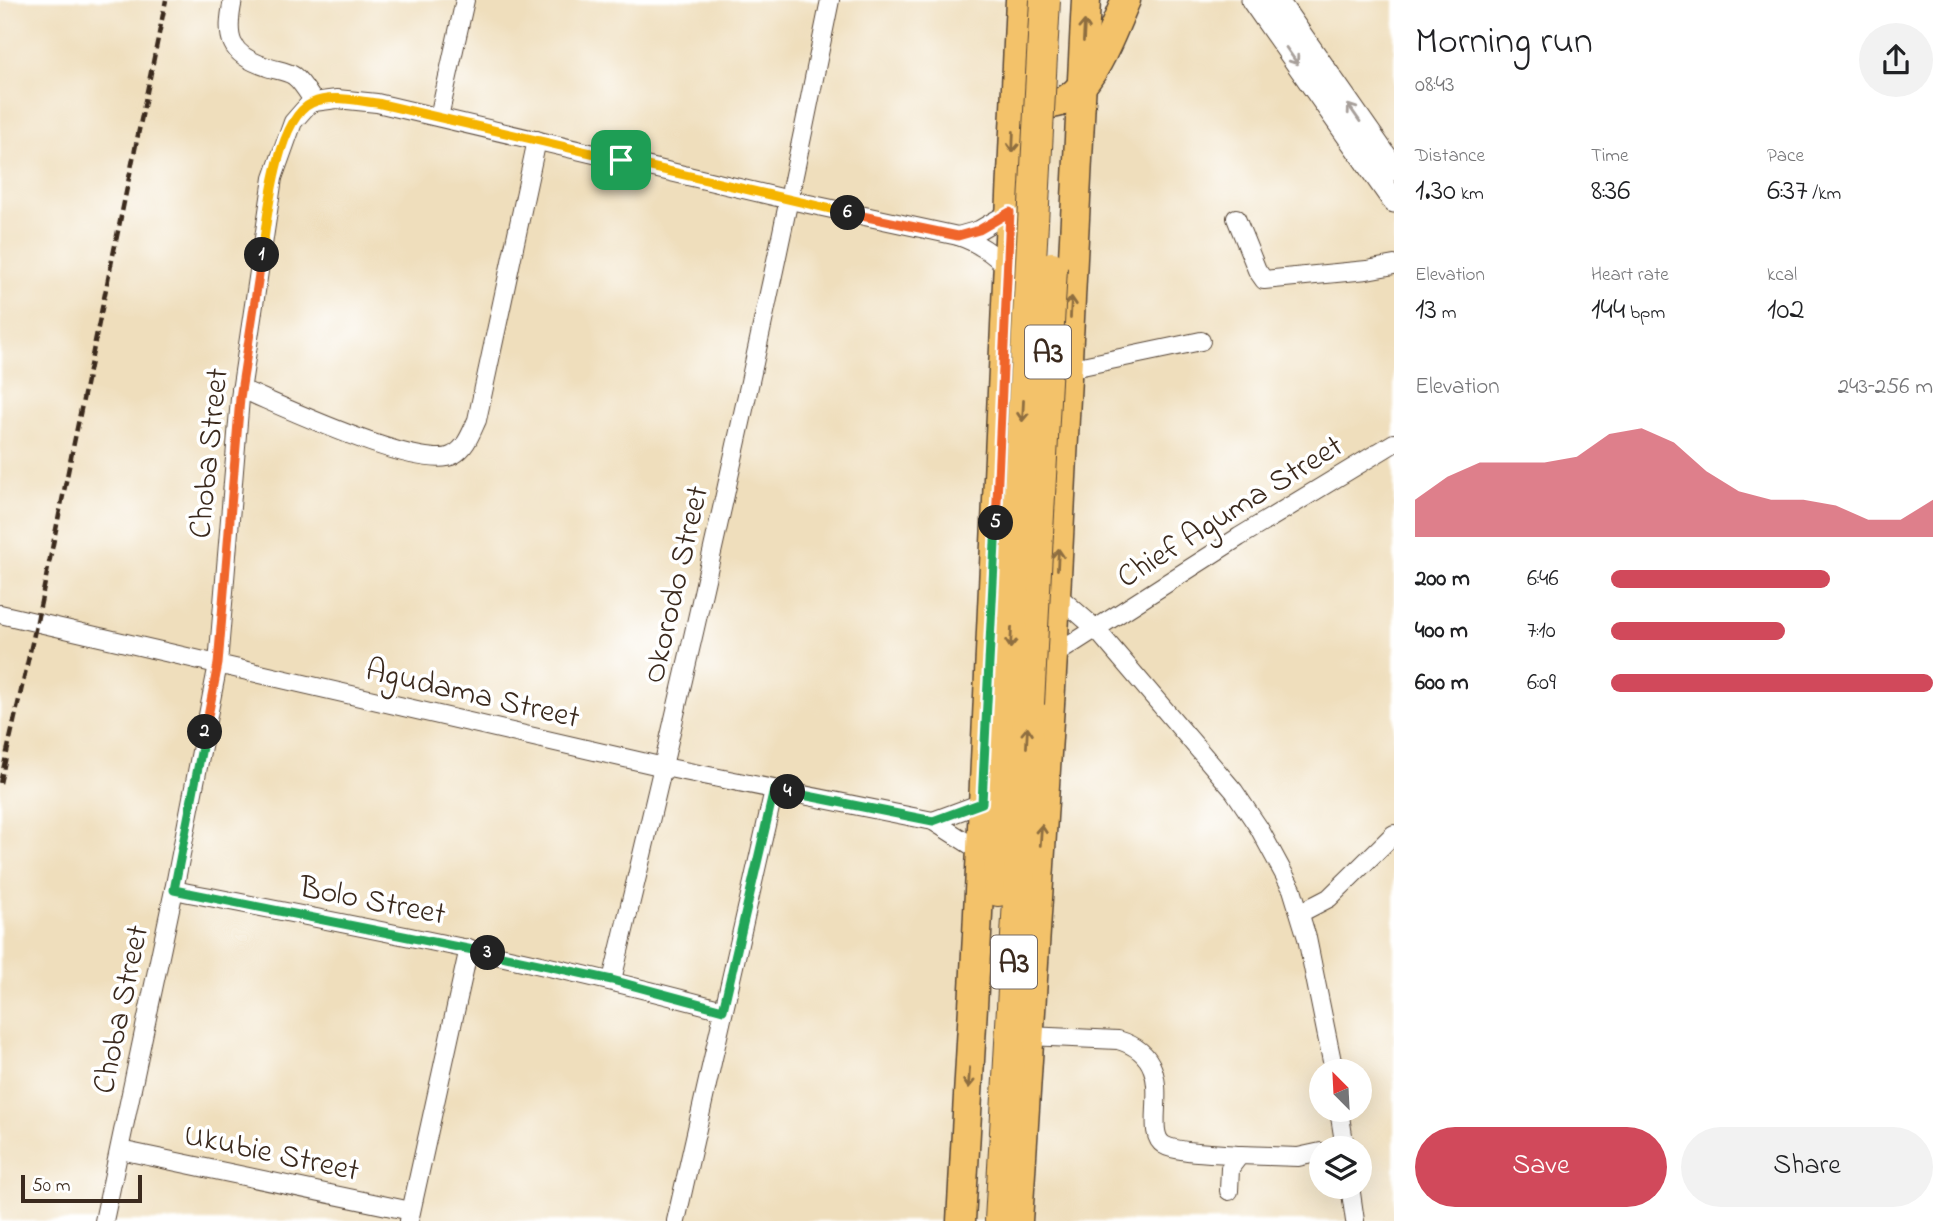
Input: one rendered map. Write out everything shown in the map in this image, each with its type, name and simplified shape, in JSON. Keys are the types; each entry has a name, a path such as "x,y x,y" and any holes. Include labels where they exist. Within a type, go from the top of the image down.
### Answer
{"highway":[{"name":"A3","path":"1000,1221 1045,0"},
{"name":"A3","path":"981,1221 1066,0"}],"main road":[{"path":"961,1221 1020,0"},
{"path":"1018,1221 1053,656 1086,0"},
{"path":"1015,86 1029,98 1048,105 1068,100 1096,67 1126,0"}],"street":[{"path":"233,0 230,35 234,49 255,63 293,75 314,102 337,99 377,103 790,200 958,236 984,247 1008,268"},
{"path":"439,117 465,0"},
{"name":"Okorodo Street","path":"612,980 664,767 790,200 830,0"},
{"path":"1253,0 1394,201"},
{"path":"1276,0 1394,169"},
{"name":"Choba Street","path":"104,1221 174,890 218,664 241,389 273,178 293,122 314,102"},
{"path":"241,389 394,451 432,459 444,459 455,454 465,445 477,420 537,140"},
{"path":"958,236 979,230 1010,212"},
{"path":"1236,218 1257,270 1264,280 1394,265"},
{"path":"1068,369 1201,341"},
{"name":"Chief Aguma Street","path":"1053,656 1394,443"},
{"path":"1056,594 1095,628 1234,791 1259,828 1292,889 1300,913 1332,1059"},
{"name":"Agudama Street","path":"0,614 664,767 933,821"},
{"path":"676,1221 774,790"},
{"path":"933,821 982,803"},
{"path":"933,821 979,851"},
{"path":"1300,913 1329,898 1391,845"},
{"name":"Bolo Street","path":"174,890 469,948 612,980 723,1010"},
{"path":"410,1216 469,948"},
{"path":"1028,1036 1118,1040 1132,1044 1151,1066 1157,1085 1156,1132 1158,1140 1165,1146 1240,1155 1309,1155"},
{"name":"Ukubie Street","path":"120,1150 410,1216"},
{"path":"1229,1191 1231,1162 1240,1155"},
{"path":"1352,1199 1355,1221"}],"railway":[{"path":"0,783 37,621 166,0"}],"route":[{"path":"337,99 377,103 621,160 958,236 979,230 1010,212 982,803 933,821 774,790 723,1010 612,980 469,948 174,890 218,664 240,398 273,178 293,122 314,102 337,99"}]}
